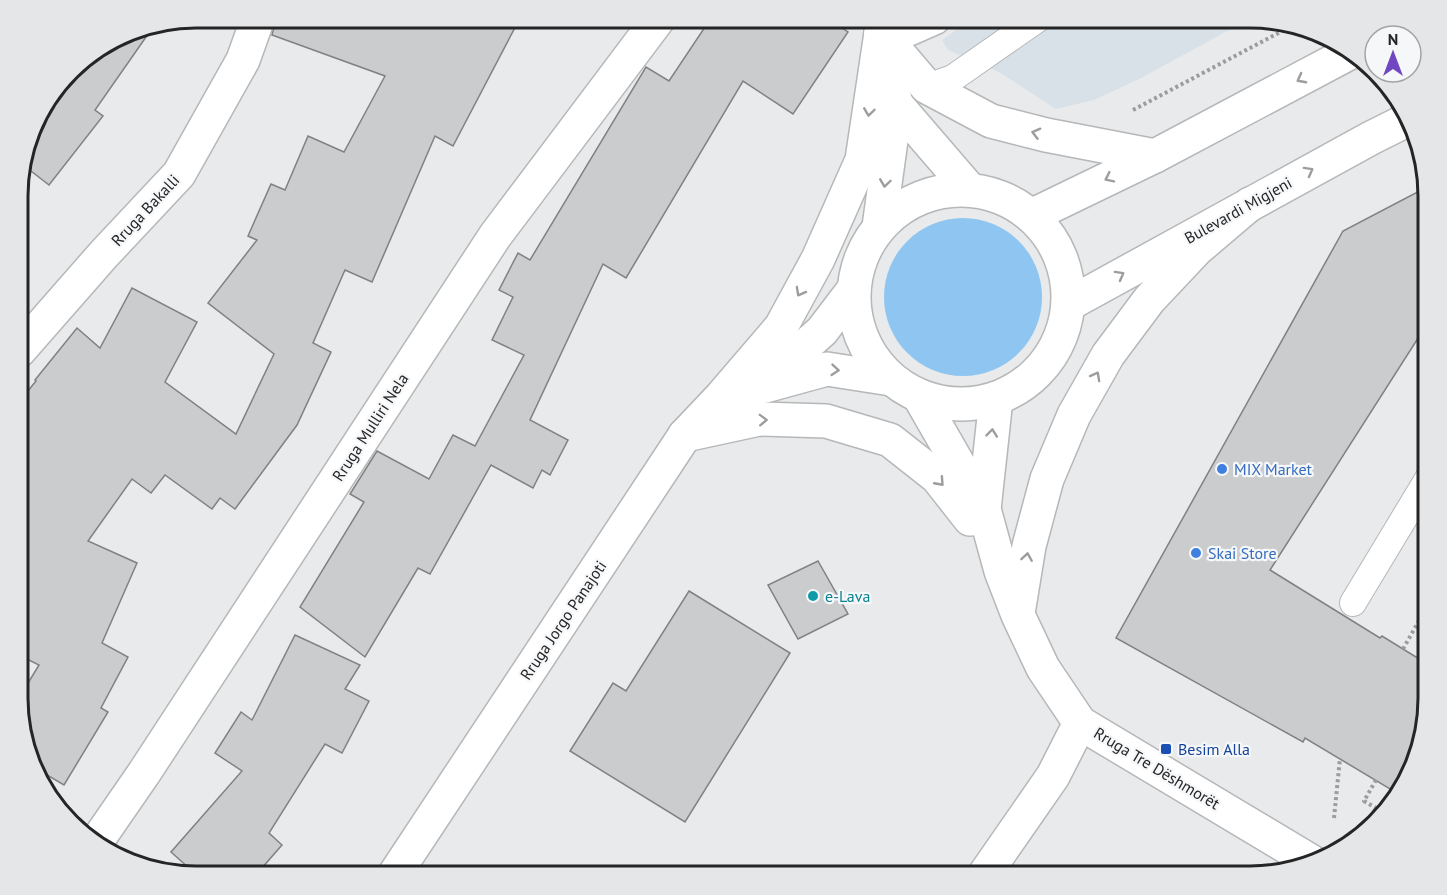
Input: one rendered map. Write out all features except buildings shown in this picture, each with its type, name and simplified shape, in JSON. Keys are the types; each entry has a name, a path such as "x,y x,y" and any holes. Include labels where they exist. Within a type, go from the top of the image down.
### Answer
{"main road":[{"name":"Rruga Bakalli","path":"28,342 104,254 179,174 243,60 254,29"},
{"name":"Rruga Mulliri Nela","path":"100,836 495,236 651,29"},
{"path":"686,435 780,327 818,259 862,160 878,29"},
{"path":"879,29 896,104 879,227"},
{"path":"881,29 927,87 991,121 1046,135 1155,156"},
{"path":"1031,216 1155,156 1343,56"},
{"path":"896,104 970,190"},
{"name":"Bulevardi Migjeni","path":"1069,304 1401,123"},
{"path":"970,190 1003,198 1031,216 1053,242 1066,273 1069,304 1062,335 1047,363 1024,385 996,399 957,404 919,396 891,379 869,353 856,322 854,289 862,256 879,227 905,206 936,193 970,190"},
{"path":"1017,615 1029,546 1047,479 1074,416 1102,365 1149,300 1197,249 1250,204"},
{"name":"Rruga Jorgo Panajoti","path":"400,866 686,435 758,388 822,331 854,289"},
{"name":"Rruga Jorgo Panajoti","path":"758,388 827,369 891,379"},
{"name":"Rruga Tre Dëshmorët","path":"919,396 984,509 1017,615 1044,668 1080,723 1305,858"},
{"name":"Rruga Tre Dëshmorët","path":"984,509 996,399"},
{"path":"686,435 759,419 826,421 890,440 937,477 995,550"},
{"path":"991,866 1053,776 1080,723"}],"lane":[{"path":"927,87 953,78 1023,29"},
{"path":"1353,603 1418,495"}],"path":[{"path":"1123,115 1281,32"},
{"path":"1403,649 1418,622"},
{"path":"1334,818 1340,758"},
{"path":"1373,813 1376,808 1364,801 1376,780"}],"shaded area":[{"path":"958,29 1231,29 1141,78 1094,100 1056,109 999,72 948,50 942,40"},
{"path":"963,218 978,219 993,224 1007,231 1019,241 1029,253 1036,267 1041,282 1041,312 1036,327 1029,341 1019,353 1007,363 993,370 978,375 963,376 948,375 933,370 919,363 907,353 897,341 890,327 885,312 884,297 885,282 890,267 897,253 907,241 919,231 933,224 948,219"}],"place":[{"name":"MIX Market","path":"1222,469"},
{"name":"Skai Store","path":"1196,553"},
{"name":"e-Lava","path":"813,596"},
{"name":"Besim Alla","path":"1166,749"}]}
